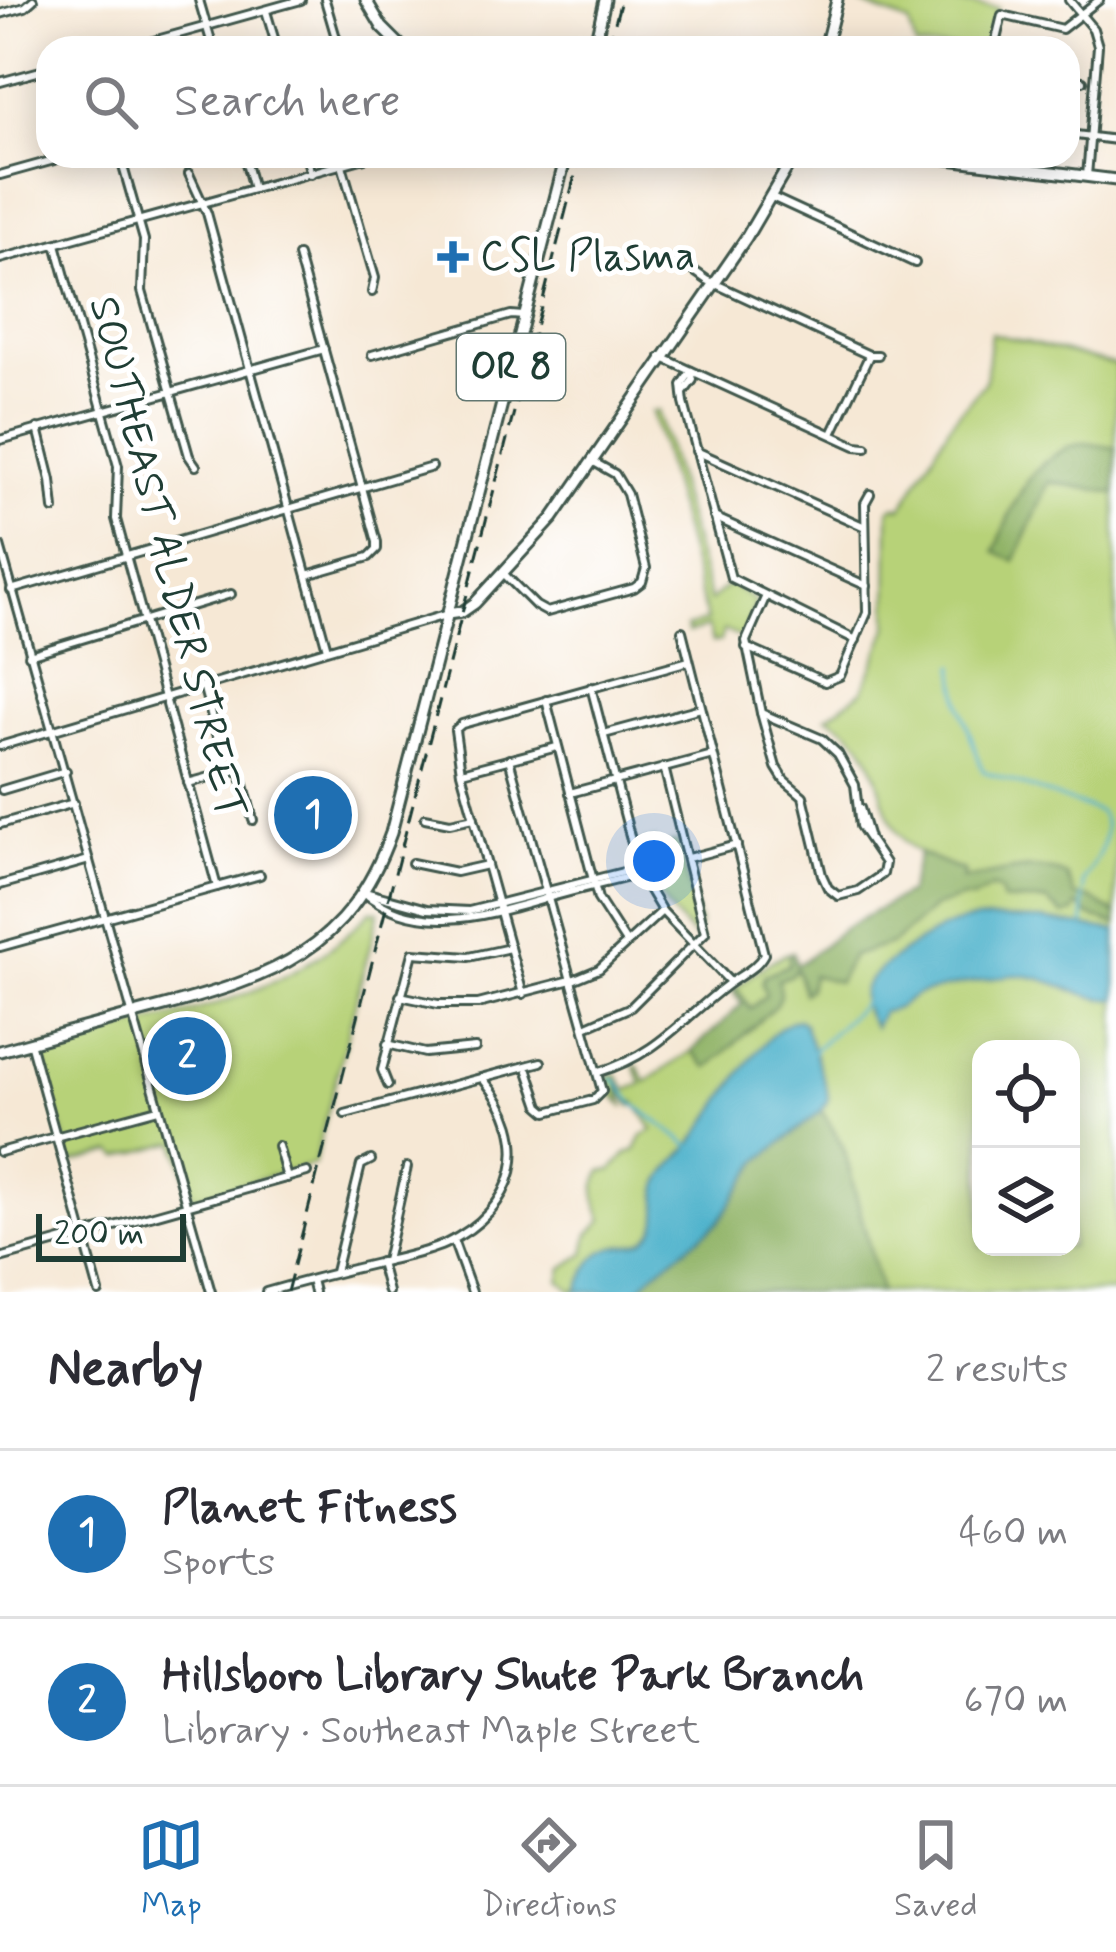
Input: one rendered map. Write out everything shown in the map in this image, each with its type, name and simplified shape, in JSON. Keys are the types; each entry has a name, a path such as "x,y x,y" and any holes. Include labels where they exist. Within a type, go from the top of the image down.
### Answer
{"main road":[{"path":"366,0 392,36"},
{"path":"597,36 605,0"},
{"path":"828,36 837,0"},
{"name":"OR 8","path":"0,1051 244,983 281,968 311,949 363,892 391,833 563,168"},
{"path":"447,614 471,607 504,574 595,463 788,168"},
{"path":"1022,168 1116,180"}],"street":[{"path":"0,14 33,0"},
{"path":"199,0 210,36"},
{"path":"173,36 301,0"},
{"path":"325,0 336,36"},
{"path":"1069,0 1083,14 1098,46 1087,176"},
{"path":"997,36 1002,15 1062,29 1099,0"},
{"path":"266,10 274,36"},
{"path":"0,82 36,72"},
{"path":"1080,136 1116,140"},
{"path":"0,176 36,166"},
{"path":"124,168 145,248 140,266 142,291 189,456 196,466"},
{"path":"247,168 253,189"},
{"path":"309,168 310,174"},
{"path":"0,259 331,168"},
{"path":"343,168 374,278 372,292"},
{"path":"189,174 203,203 327,649"},
{"path":"772,197 915,263"},
{"name":"SOUTHEAST ALDER STREET","path":"56,244 118,466 115,506 126,555 217,887"},
{"path":"298,256 376,549 369,557 307,575"},
{"path":"676,258 714,283 873,355 832,434"},
{"path":"372,355 511,315 524,316"},
{"path":"0,440 325,349"},
{"path":"661,357 866,447"},
{"path":"692,370 693,380 683,393 730,578 856,640"},
{"path":"38,428 54,509"},
{"path":"696,452 865,527"},
{"path":"504,574 547,612 638,586 646,568 627,494 616,477 595,463"},
{"path":"11,590 432,466"},
{"path":"746,647 830,682 840,676 867,613 865,503 870,494"},
{"path":"714,517 867,586"},
{"path":"0,546 211,1292"},
{"path":"29,656 231,594"},
{"path":"761,713 830,746 849,768 860,826 884,857 884,874 859,891 834,894 824,882 803,796 779,775 761,713 746,647 765,598"},
{"path":"0,746 447,614"},
{"path":"598,1072 634,1060 663,1042 763,957 682,631"},
{"path":"523,994 461,772 455,730 546,699 689,661"},
{"path":"203,685 220,748"},
{"path":"591,687 640,871 662,911 730,982"},
{"path":"546,699 594,883 604,912 627,944"},
{"path":"604,734 701,708"},
{"path":"461,772 557,747"},
{"path":"570,793 713,754"},
{"path":"509,760 602,1088 593,1100 555,1111 543,1109 529,1071"},
{"path":"585,1028 631,1006 695,946 706,929 664,767"},
{"path":"188,783 240,769 254,820"},
{"path":"2,790 66,772"},
{"path":"0,824 74,803"},
{"path":"425,818 450,823 474,818"},
{"path":"688,858 737,845"},
{"path":"0,885 90,859"},
{"path":"412,863 456,872 487,865"},
{"path":"363,892 375,902 434,920 470,920 640,871"},
{"path":"0,947 260,875"},
{"path":"400,996 455,1005 496,1002 571,980 599,969 662,911"},
{"path":"388,1085 382,1070 387,1044 415,951 469,957 510,948"},
{"path":"30,1042 99,1292"},
{"path":"387,1044 425,1053 475,1048"},
{"path":"345,1114 541,1062"},
{"path":"266,1292 453,1240 480,1219 500,1196 515,1156 512,1125 482,1079"},
{"path":"0,1153 158,1108"},
{"path":"278,1147 287,1178"},
{"path":"334,1274 361,1165 371,1160"},
{"path":"388,1292 383,1262 407,1167"},
{"path":"0,1258 307,1172"},
{"path":"453,1240 472,1292"},
{"path":"311,1280 314,1292"}],"green space":[{"path":"851,0 924,0 998,8 990,36 913,36 909,23"},
{"path":"991,333 1116,365 1116,448 1089,446 1049,458 1023,488 996,552 1015,561 1049,482 1116,493 1116,1292 592,1292 630,1246 598,1258 573,1292 560,1281 563,1268 585,1253 589,1234 603,1220 595,1195 599,1177 636,1150 643,1135 653,1130 635,1102 632,1106 617,1086 625,1107 608,1089 606,1077 616,1074 627,1090 642,1084 635,1067 646,1082 692,1051 708,1067 759,1021 736,987 793,952 799,974 963,871 924,856 902,838 864,747 827,717 863,690 888,628 889,510 902,508 950,424 985,382"},
{"path":"658,411 710,601 730,583 756,602 743,639 724,630 721,641 712,642 708,627 688,633 686,627 707,621 652,412"},
{"path":"1085,443 1116,448 1116,493 1049,482 1015,561 995,552 1017,499 1037,469 1066,449"},
{"path":"655,840 661,846 677,842 699,924 695,937 667,906 648,871 639,844"},
{"path":"919,853 964,872 962,879 1028,869 1054,871 1067,876 1075,896 1090,898 1116,914 1116,925 1089,916 1077,905 1074,913 1064,915 1046,901 1003,901 1000,891 992,888 972,899 934,907 893,943 852,956 838,982 812,975 804,993 796,968 778,980 776,1005 708,1068 692,1051 742,1004 732,990 736,987 750,1009 766,995 765,975 789,965 789,953 793,952 796,964 802,962 843,929 908,893"},
{"path":"370,911 379,911 314,1164 193,1198 176,1142 71,1163 61,1144 65,1142 41,1050 217,1004 259,988 336,943"},
{"path":"822,1110 844,1149 881,1292 637,1292 652,1274 718,1223 759,1161"}],"water":[{"path":"1043,920 1116,931 1116,999 1010,975 915,996 882,1012 874,1027 871,1023 863,1001 867,983 919,941 968,921"},
{"path":"798,1019 804,1024 827,1090 822,1110 759,1161 718,1223 652,1274 637,1292 578,1292 589,1266 601,1253 638,1243 651,1234 665,1175 757,1052 771,1036"}],"waterway":[{"path":"955,665 960,705 983,771 1099,812 1104,838 1083,882 1084,891"},
{"path":"199,697 188,701 200,699"},
{"path":"1083,896 1084,925"},
{"path":"813,1051 864,1003"},
{"path":"610,1080 616,1080 634,1104 690,1146"}],"railway":[{"path":"611,36 621,0"},
{"path":"287,1292 577,168"}],"place":[{"name":"CSL Plasma","path":"453,257"},
{"name":"Planet Fitness","path":"313,815"},
{"name":"Hillsboro Library Shute Park Branch","path":"187,1056"}]}
